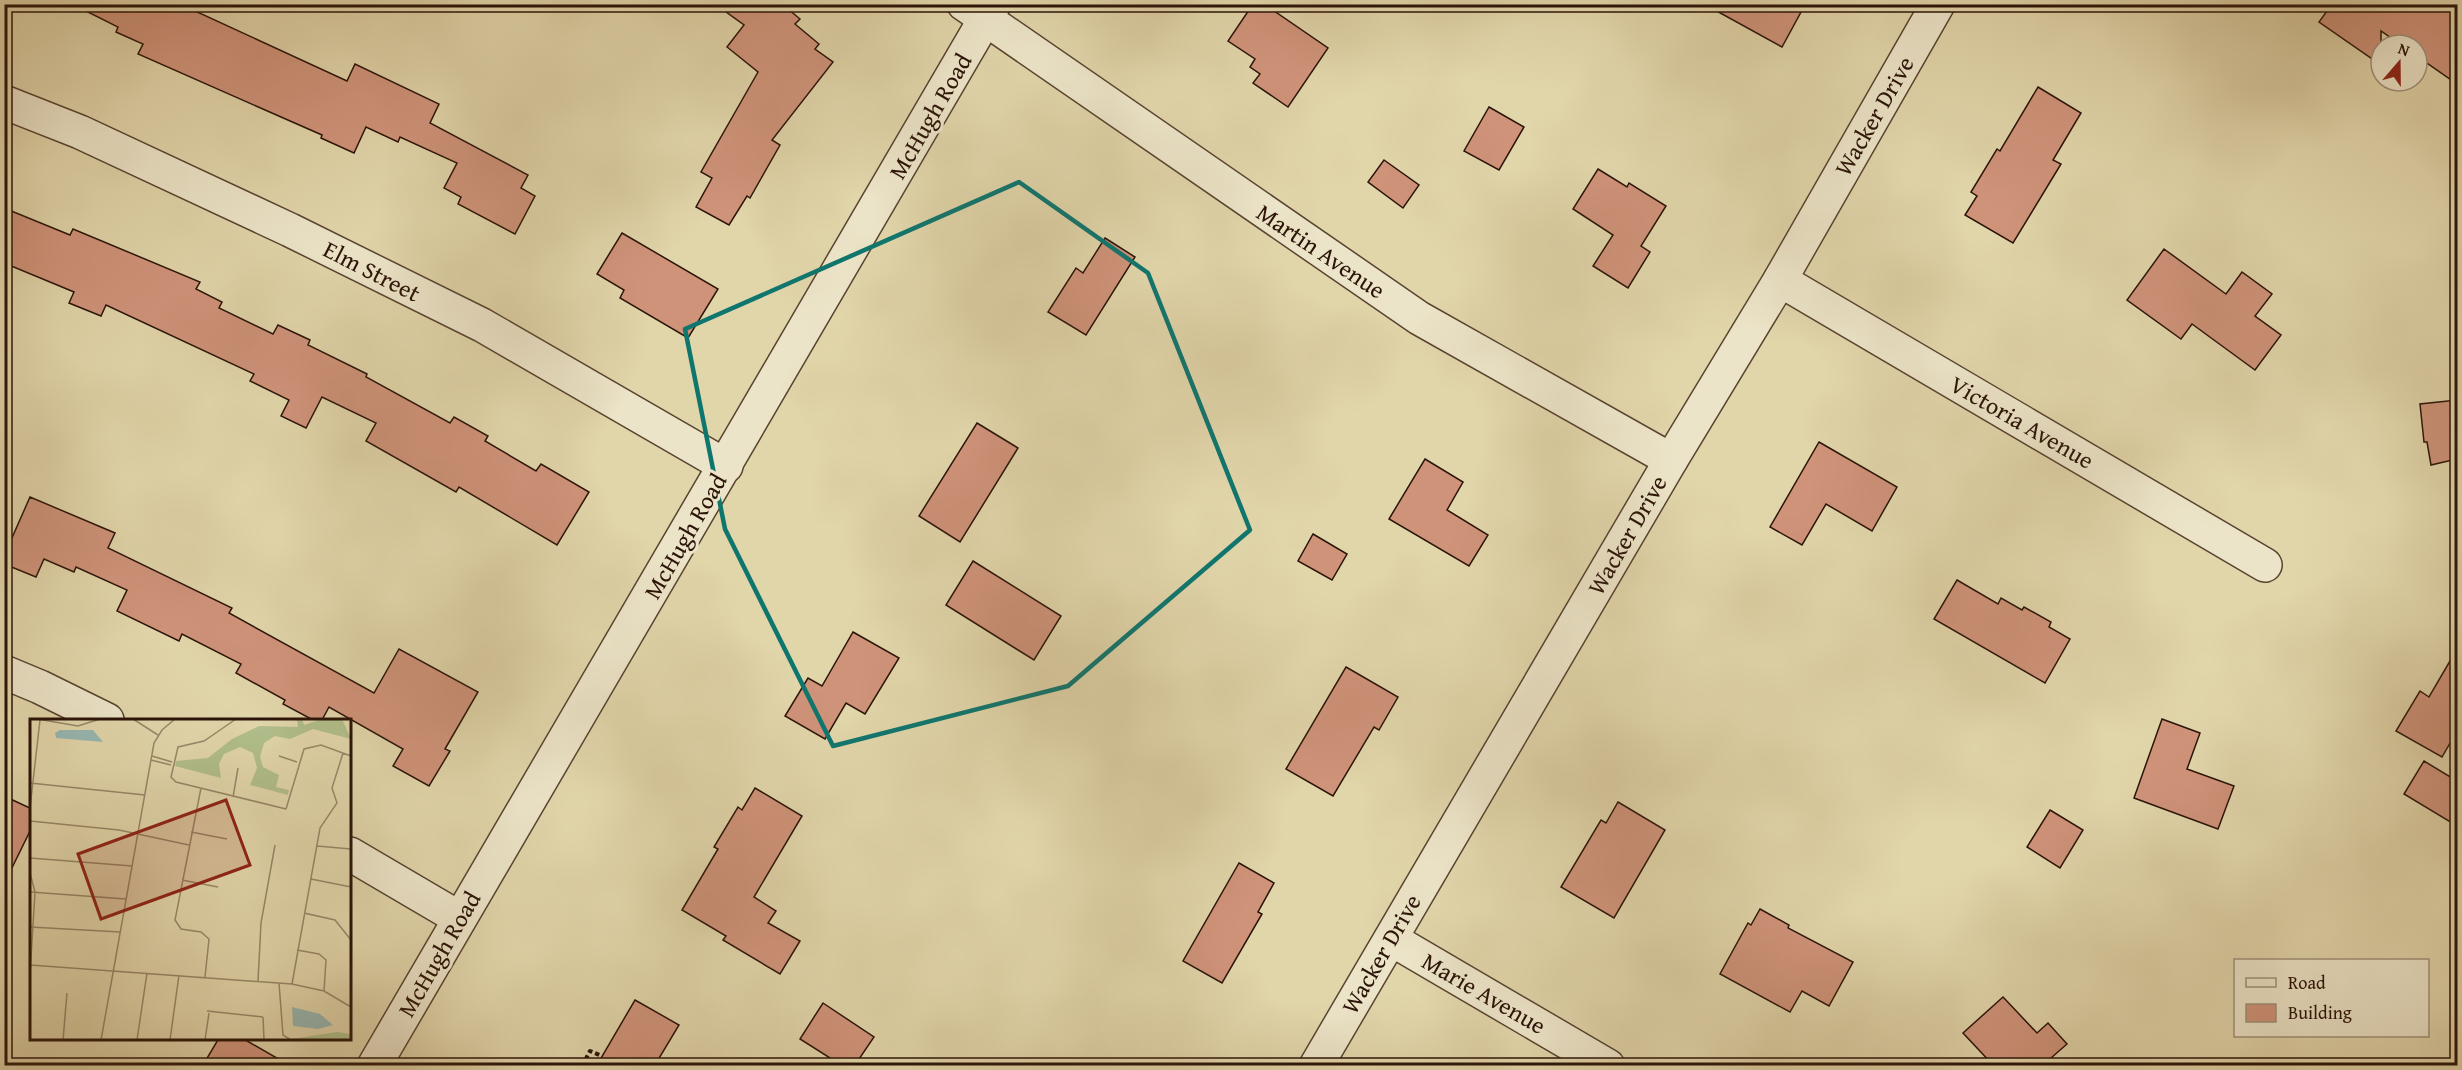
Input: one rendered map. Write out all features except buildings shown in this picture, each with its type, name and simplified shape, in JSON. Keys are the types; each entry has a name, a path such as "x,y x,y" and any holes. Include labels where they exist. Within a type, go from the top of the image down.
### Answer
{"street":[{"name":"Wacker Drive","path":"1316,1065 1671,460 1780,280 1938,4"},
{"name":"Martin Avenue","path":"982,9 1146,131 1419,318 1671,460"},
{"name":"McHugh Road","path":"374,1065 726,466 982,9"},
{"name":"Elm Street","path":"4,102 80,132 290,230 482,325 726,466"},
{"name":"Victoria Avenue","path":"1780,280 2265,565"},
{"path":"4,672 104,719"},
{"path":"351,855 459,918"},
{"name":"Marie Avenue","path":"1390,939 1608,1065"}],"path":[{"path":"582,1065 591,1051 602,1056"}],"highlighted area":[{"path":"1019,182 1148,273 1250,530 1068,686 833,746 725,529 685,329"}]}
